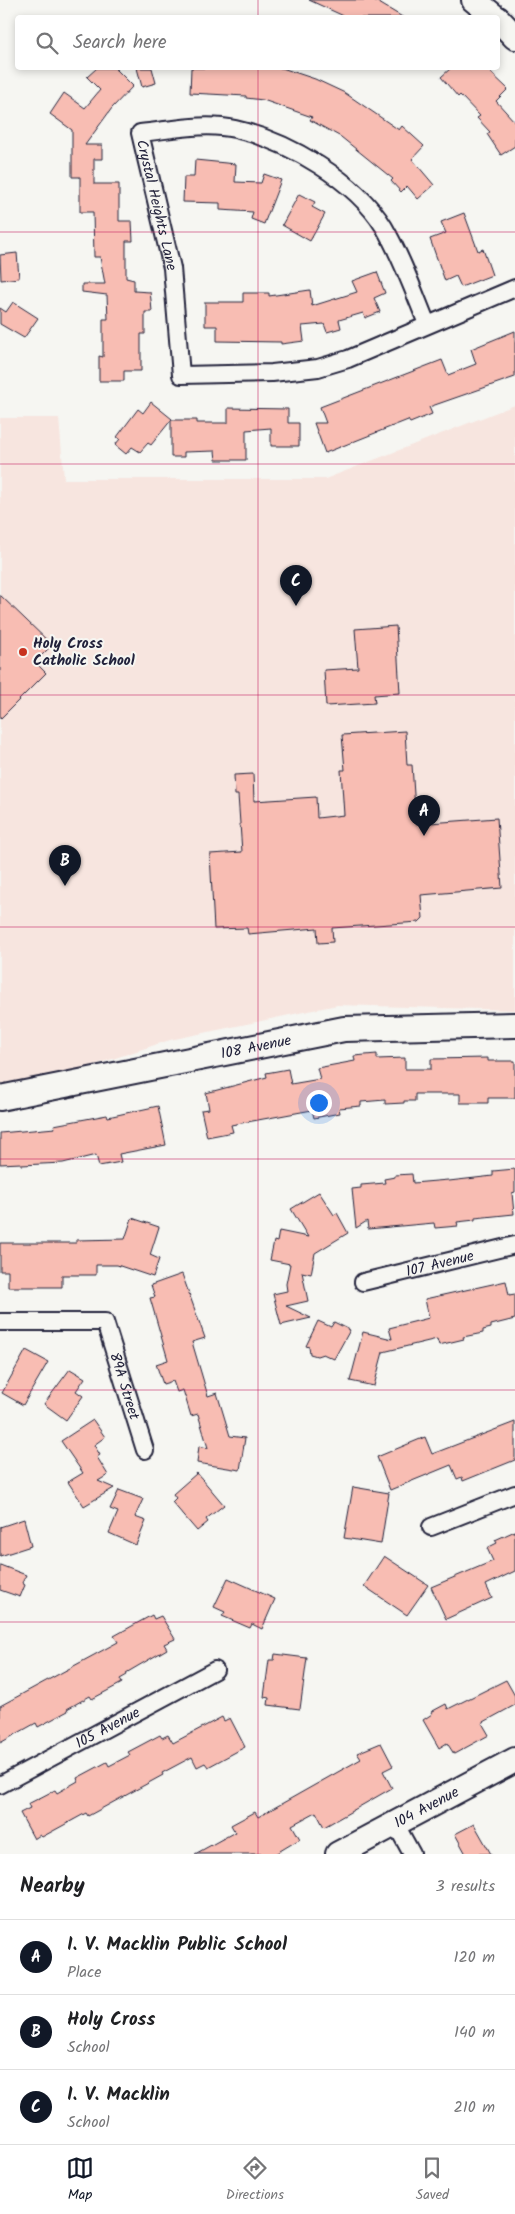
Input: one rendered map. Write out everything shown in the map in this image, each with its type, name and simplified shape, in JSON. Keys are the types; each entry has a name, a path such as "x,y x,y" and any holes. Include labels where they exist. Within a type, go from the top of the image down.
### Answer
{"street":[{"path":"474,0 492,15"},
{"path":"500,22 515,37"},
{"name":"Crystal Heights Lane","path":"427,324 399,257 383,226 353,191 322,167 278,144 234,129 201,126 140,133 172,268 182,375 272,373 318,368 348,359 515,288"},
{"name":"108 Avenue","path":"0,1098 344,1029 515,1025"},
{"name":"107 Avenue","path":"363,1282 515,1245"},
{"name":"89A Street","path":"0,1322 105,1322 145,1450"},
{"path":"431,1527 515,1494"},
{"name":"105 Avenue","path":"0,1785 215,1670"},
{"name":"104 Avenue","path":"338,1854 395,1822 515,1760"},
{"path":"395,1822 412,1854"}],"shaded area":[{"path":"515,405 515,1010 337,1005 170,1040 0,1096 0,418 59,418 64,479 325,479"}],"building":[{"path":"309,0 374,0 399,15 342,15"},
{"path":"95,70 117,70 133,86 112,108 85,145 102,145 102,159 94,159 94,184 119,184 119,221 132,221 133,241 126,241 126,278 134,280 134,291 150,292 152,312 145,312 145,334 141,334 141,371 124,371 124,381 99,381 99,356 103,357 103,319 108,319 107,295 82,292 82,284 105,284 100,257 94,257 93,212 80,212 80,177 72,177 72,130 50,114 64,93 85,108 100,90 87,77"},
{"path":"138,70 153,70 156,83 142,87"},
{"path":"191,70 288,70 315,79 345,93 399,130 402,126 424,146 412,159 434,185 418,199 407,186 401,192 391,181 393,179 341,137 310,120 312,117 263,100 246,98 246,96 190,93"},
{"path":"449,70 488,70 508,89 496,101 515,122 515,146 501,155 487,134 490,132 477,118 480,116 460,95 458,97 441,77"},
{"path":"195,160 236,164 235,182 261,183 264,174 281,180 264,224 251,219 253,212 220,210 220,203 183,202 184,177 194,177"},
{"path":"299,194 315,202 312,207 325,214 310,241 282,225"},
{"path":"464,213 478,251 483,249 492,275 461,287 456,276 445,281 430,239 446,233 441,222"},
{"path":"17,253 19,278 1,280 0,255"},
{"path":"377,272 385,293 374,298 380,312 365,318 363,313 339,320 341,328 327,332 324,324 302,326 304,341 281,344 281,342 217,341 217,326 205,326 205,302 243,302 243,293 269,293 269,296 310,290 312,306 357,292 352,281"},
{"path":"13,302 38,318 24,338 0,324 0,308 6,312"},
{"path":"515,331 515,377 429,407 432,414 410,423 408,420 325,453 314,423 326,423 320,407 442,360 448,375 476,364 471,349"},
{"path":"151,402 172,419 151,445 148,443 140,452 132,447 126,454 115,445 120,439 117,437 138,409 143,413"},
{"path":"228,408 288,409 288,423 299,423 299,446 271,446 271,428 246,430 246,460 216,460 215,451 184,452 184,457 171,457 171,420 197,420 197,423 228,423"},
{"name":"Holy Cross Catholic School","path":"0,595 52,645 35,662 46,673 0,719"},
{"path":"396,626 400,693 374,695 375,703 326,706 324,670 358,668 355,629"},
{"path":"405,731 407,765 412,765 416,824 497,818 502,888 421,895 423,918 419,922 332,928 333,942 318,943 317,928 248,934 247,928 214,929 210,854 242,852 238,795 235,795 234,775 253,774 254,801 316,797 317,818 344,815 341,770 345,770 342,735"},
{"path":"377,1054 377,1059 405,1058 405,1069 431,1069 431,1059 488,1058 488,1061 515,1061 515,1098 488,1098 488,1103 460,1103 460,1094 415,1094 415,1101 404,1101 404,1103 385,1104 385,1100 361,1102 361,1106 339,1108 340,1113 314,1118 312,1110 231,1125 233,1132 207,1137 201,1110 209,1109 206,1093 267,1077 266,1073 288,1069 291,1084 320,1079 317,1068 355,1061 354,1056"},
{"path":"158,1106 166,1145 119,1154 121,1162 99,1166 96,1155 63,1163 0,1164 0,1133 55,1128 54,1125 107,1115 108,1117"},
{"path":"515,1169 515,1192 512,1193 514,1214 475,1218 475,1220 457,1222 458,1226 435,1228 434,1223 368,1229 367,1221 356,1228 352,1189 361,1188 361,1185 385,1183 384,1179 395,1177 395,1175 412,1174 413,1183 493,1176 493,1171"},
{"path":"319,1192 334,1215 337,1213 348,1233 315,1253 311,1274 302,1272 308,1301 286,1306 311,1318 281,1325 273,1294 287,1291 286,1284 290,1264 270,1260 274,1241 277,1242 279,1231 308,1237 291,1209"},
{"path":"132,1218 159,1227 150,1255 159,1259 153,1277 117,1265 96,1265 96,1275 62,1275 62,1287 8,1287 8,1271 0,1271 0,1243 76,1243 76,1240 125,1239"},
{"path":"182,1274 205,1338 192,1342 208,1396 217,1393 230,1436 245,1438 240,1470 197,1463 199,1446 208,1448 198,1414 191,1416 183,1390 177,1392 173,1381 163,1384 156,1364 168,1360 150,1298 155,1297 151,1285"},
{"path":"506,1281 509,1295 515,1294 515,1319 491,1325 491,1328 483,1330 483,1333 463,1337 464,1339 439,1345 437,1339 383,1352 374,1386 350,1381 363,1332 392,1339 389,1328 429,1318 425,1299"},
{"path":"318,1321 331,1327 334,1322 350,1330 334,1359 323,1354 317,1356 310,1354 309,1347 306,1346"},
{"path":"26,1350 48,1362 23,1405 2,1393"},
{"path":"70,1369 85,1378 76,1391 83,1396 66,1420 44,1404"},
{"path":"93,1420 105,1437 94,1445 100,1455 97,1457 108,1475 98,1481 114,1488 84,1506 68,1482 83,1473 61,1441"},
{"path":"515,1422 515,1460 463,1481 462,1477 457,1479 451,1465 390,1490 377,1457 425,1437 432,1454"},
{"path":"197,1473 224,1505 206,1519 208,1522 197,1531 172,1502 176,1498 173,1494"},
{"path":"353,1487 389,1493 381,1544 344,1538"},
{"path":"119,1490 143,1499 135,1517 146,1521 136,1545 109,1533 118,1512 110,1509"},
{"path":"24,1519 31,1546 0,1556 0,1527"},
{"path":"515,1531 515,1571 486,1585 492,1598 446,1619 431,1587 493,1561 487,1548 497,1543 495,1540"},
{"path":"384,1556 428,1585 407,1615 364,1586"},
{"path":"0,1565 26,1575 22,1583 25,1585 20,1597 0,1590"},
{"path":"228,1578 275,1599 262,1629 252,1624 250,1628 222,1616 225,1612 214,1607"},
{"path":"152,1615 154,1619 161,1616 175,1639 164,1644 167,1649 126,1673 127,1675 120,1679 122,1683 92,1699 90,1696 67,1709 68,1711 38,1727 36,1723 0,1743 0,1706 118,1642 114,1636"},
{"path":"275,1654 307,1658 300,1709 268,1705 269,1698 264,1697 269,1660 274,1660"},
{"path":"506,1680 515,1696 515,1705 482,1723 489,1735 454,1754 447,1743 439,1748 423,1720 432,1714 431,1712 446,1704 448,1709"},
{"path":"222,1717 224,1721 230,1718 245,1747 208,1767 205,1763 197,1767 192,1757 88,1816 86,1813 42,1837 40,1835 34,1839 20,1813 30,1808 28,1804 55,1790 57,1793 78,1781 77,1778 107,1762 109,1766 130,1755 128,1752 160,1735 162,1738 168,1735 173,1743"},
{"path":"381,1743 393,1766 383,1771 392,1788 324,1827 316,1812 292,1825 300,1839 275,1854 195,1854 235,1832 231,1825 255,1812 258,1817 361,1759 357,1753"},
{"path":"474,1824 491,1854 466,1854 455,1834"}],"place":[{"name":"I. V. Macklin","path":"296,606"},
{"name":"Holy Cross Catholic School","path":"23,652"},
{"name":"I. V. Macklin Public School","path":"424,836"},
{"name":"Holy Cross","path":"65,886"}]}
